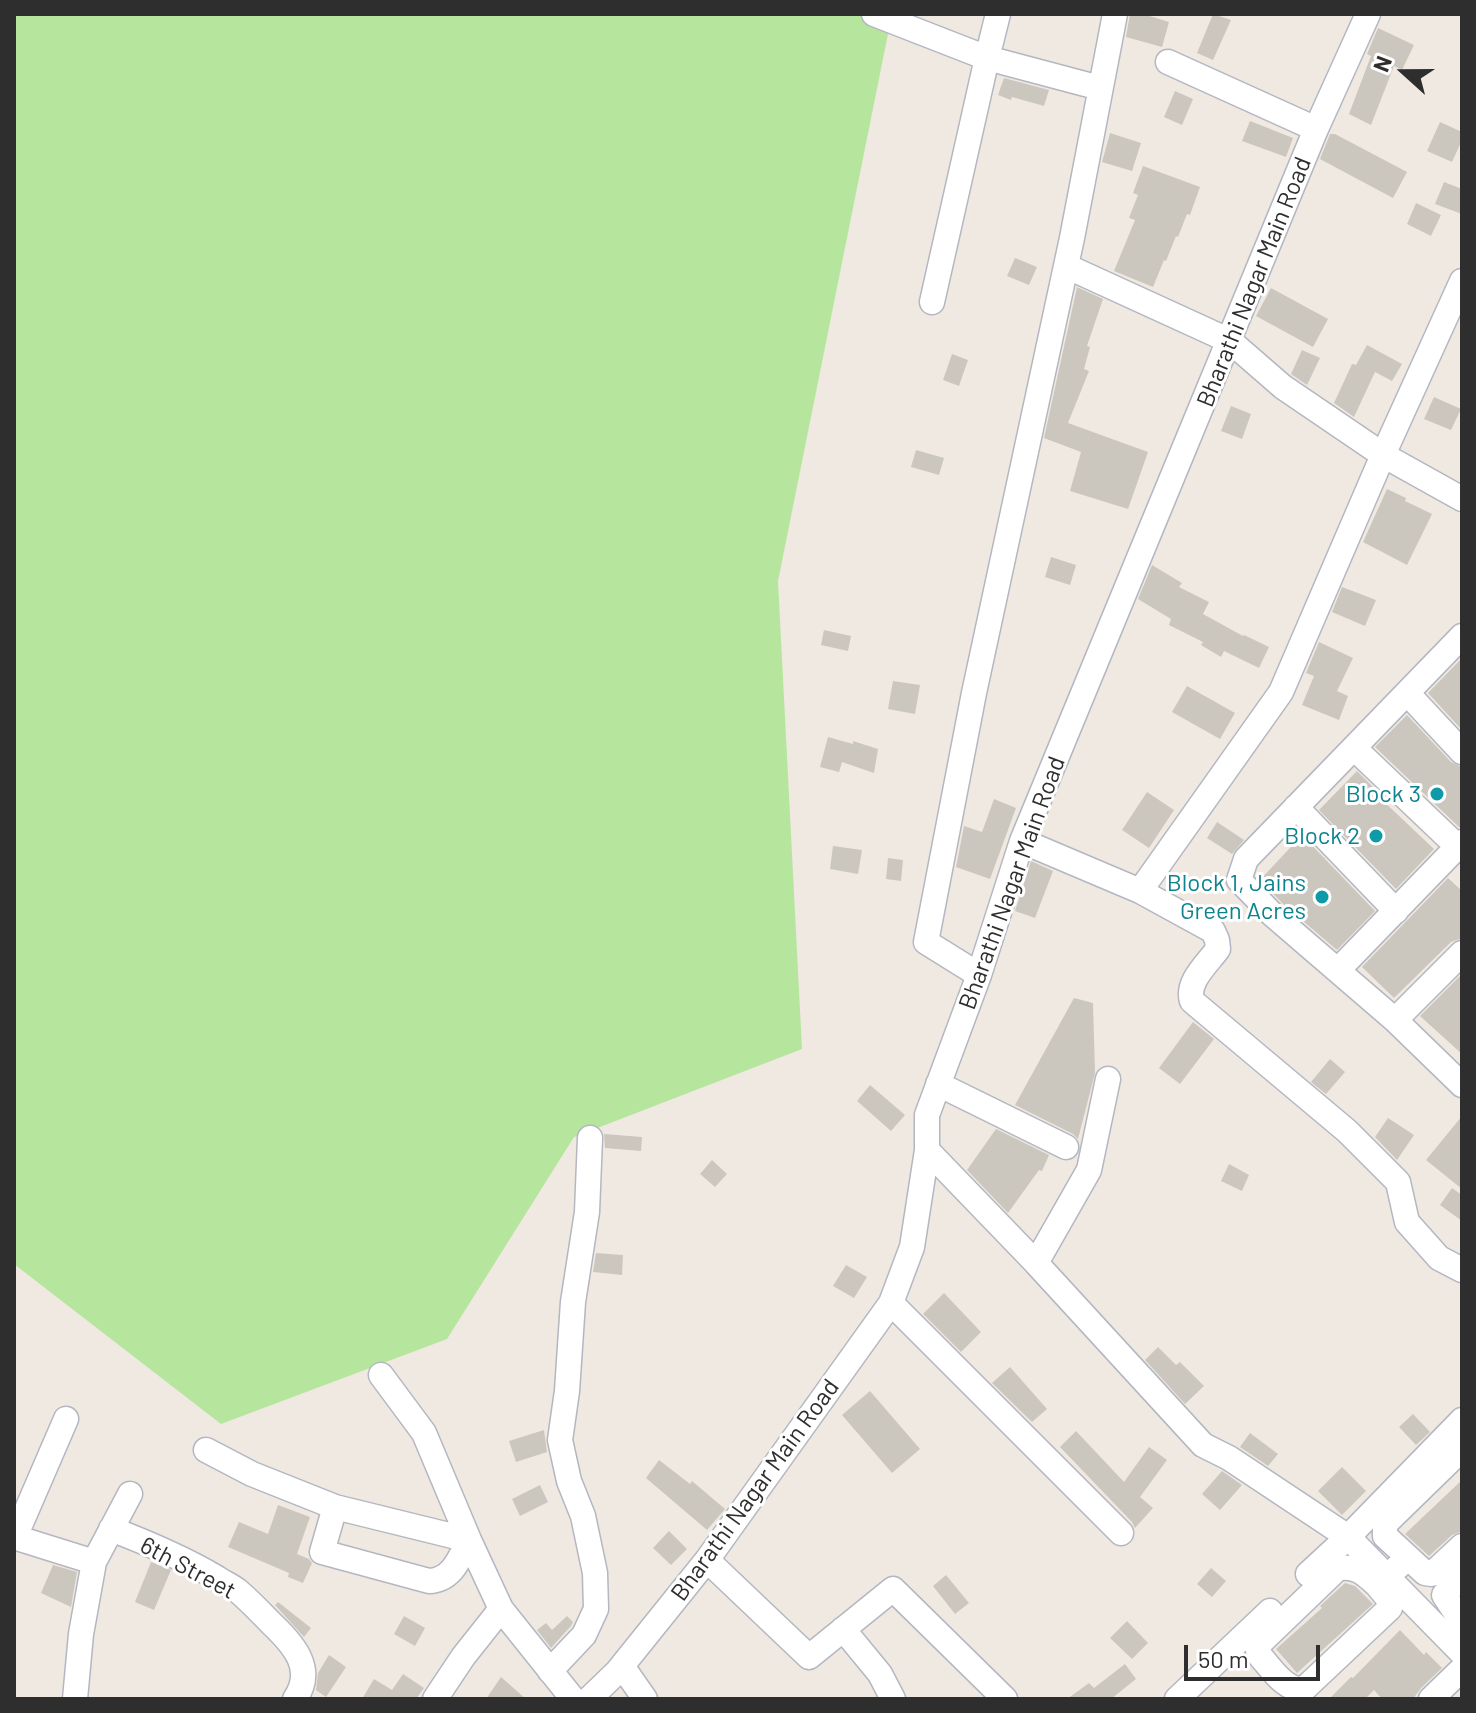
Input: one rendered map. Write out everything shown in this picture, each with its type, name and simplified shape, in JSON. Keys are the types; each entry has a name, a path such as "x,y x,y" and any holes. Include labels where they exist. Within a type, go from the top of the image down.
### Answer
{"street":[{"path":"874,14 987,58 1100,88"},
{"path":"932,302 998,14"},
{"path":"979,975 926,942 974,693 1066,266 1115,14"},
{"name":"Bharathi Nagar Main Road","path":"589,1699 622,1666 707,1560 891,1303 912,1247 927,1150 927,1115 979,975 1022,841 1316,129 1368,14"},
{"path":"1168,62 1316,129"},
{"path":"1066,266 1230,341 1283,387 1383,455 1460,493"},
{"path":"1140,891 1281,692 1462,281"},
{"path":"1458,1074 1273,915 1239,880 1246,859 1462,637"},
{"path":"1407,693 1462,752"},
{"path":"1338,970 1460,844 1354,748"},
{"path":"1296,807 1396,911"},
{"path":"1022,841 1140,891 1213,931 1218,949 1191,985 1192,1001 1347,1131 1398,1182 1407,1222 1439,1258 1462,1270"},
{"path":"1395,1020 1462,953"},
{"path":"1036,1263 1089,1170 1108,1079"},
{"path":"938,1084 1066,1147"},
{"path":"550,1671 584,1635 596,1609 595,1573 583,1516 569,1481 560,1440 573,1302 587,1212 590,1138"},
{"path":"927,1150 1203,1445 1229,1458 1348,1537 1382,1580 1458,1633"},
{"path":"891,1303 1121,1533"},
{"path":"381,1375 424,1433 501,1609 573,1699"},
{"path":"66,1419 15,1537 94,1562"},
{"path":"1177,1699 1348,1537 1462,1420"},
{"path":"1462,1449 1385,1524 1385,1536 1425,1573 1432,1574 1462,1546"},
{"path":"206,1450 252,1474 335,1507 469,1540"},
{"path":"75,1699 81,1634 94,1562 130,1494"},
{"path":"335,1507 322,1552 429,1581 437,1581 453,1570 469,1540"},
{"name":"6th Street","path":"111,1529 160,1548 237,1590 285,1636 295,1651 304,1669 301,1697"},
{"path":"1309,1699 1462,1557"},
{"path":"1382,1580 1408,1558"},
{"path":"707,1560 809,1657 893,1589 1005,1699"},
{"path":"1345,1566 1354,1568 1382,1580 1391,1602 1390,1608 1304,1689 1289,1687 1260,1656 1258,1650 1261,1642 1337,1569 1345,1566"},
{"path":"1458,1633 1444,1595 1462,1576"},
{"path":"435,1699 501,1609"},
{"path":"843,1629 880,1674 893,1699"},
{"path":"622,1666 645,1699"},
{"path":"1431,1699 1462,1669"}],"green space":[{"path":"14,14 892,14 778,581 802,1049 574,1137 447,1339 221,1424 14,1264"}],"building":[{"path":"1130,14 1143,14 1169,22 1162,47 1126,37"},
{"path":"1213,14 1231,20 1213,60 1197,53"},
{"path":"1378,28 1414,45 1402,70 1394,66 1371,125 1349,114"},
{"path":"1004,78 1049,90 1044,106 998,95"},
{"path":"1175,91 1193,99 1182,125 1164,117"},
{"path":"1250,121 1293,138 1286,157 1242,141"},
{"path":"1440,122 1462,132 1462,140 1452,162 1427,151"},
{"path":"1110,133 1141,143 1132,171 1102,162"},
{"path":"1330,134 1407,172 1393,198 1320,159"},
{"path":"1143,166 1200,187 1190,215 1187,214 1153,287 1114,271 1135,220 1129,218 1138,195 1133,193"},
{"path":"1444,182 1462,189 1462,214 1435,204"},
{"path":"1416,203 1441,215 1431,236 1407,224"},
{"path":"1015,258 1037,267 1029,285 1007,276"},
{"path":"1077,287 1103,299 1087,346 1090,347 1084,369 1089,371 1068,423 1148,452 1128,509 1070,491 1081,452 1044,438"},
{"path":"1271,288 1328,319 1313,347 1256,316"},
{"path":"1367,345 1402,364 1392,381 1375,372 1354,417 1334,403 1352,364 1356,365"},
{"path":"1302,350 1320,358 1307,385 1291,374"},
{"path":"952,354 968,360 959,386 943,380"},
{"path":"1434,397 1461,409 1451,430 1424,419"},
{"path":"1231,406 1251,414 1242,439 1221,431"},
{"path":"916,450 944,458 939,475 911,467"},
{"path":"1387,489 1432,514 1407,565 1363,542"},
{"path":"1051,557 1076,565 1070,585 1045,577"},
{"path":"1152,565 1182,583 1179,587 1209,602 1203,614 1269,647 1259,668 1224,651 1221,657 1201,645 1203,642 1169,625 1171,619 1138,599"},
{"path":"1342,587 1376,600 1365,626 1332,612"},
{"path":"824,630 851,636 848,651 821,645"},
{"path":"1319,642 1353,658 1337,691 1348,696 1339,720 1302,705 1314,676 1306,673"},
{"path":"1462,658 1462,730 1428,693"},
{"path":"893,681 920,685 915,714 888,709"},
{"path":"1187,686 1235,713 1220,739 1172,712"},
{"name":"Block 3","path":"1407,715 1451,762 1462,767 1462,827 1375,747"},
{"path":"828,737 878,749 874,773 842,762 839,772 820,767"},
{"name":"Block 2","path":"1357,771 1380,794 1378,796 1434,849 1396,889 1319,810"},
{"path":"1147,792 1174,810 1149,848 1122,830"},
{"path":"994,799 1016,808 990,879 956,867 964,826 982,832"},
{"path":"1217,822 1244,840 1232,854 1207,838"},
{"name":"Block 1, Jains Green Acres","path":"1302,835 1375,911 1337,950 1260,880"},
{"path":"833,846 862,850 858,874 830,869"},
{"path":"888,858 903,860 901,881 886,879"},
{"path":"1031,861 1053,871 1035,918 1015,911"},
{"path":"1448,878 1462,891 1462,938 1451,942 1394,998 1362,967"},
{"path":"1462,974 1462,1054 1420,1016"},
{"path":"1074,998 1093,1003 1095,1073 1078,1139 1015,1105"},
{"path":"1193,1022 1214,1039 1180,1084 1159,1068"},
{"path":"1330,1059 1345,1072 1326,1094 1311,1082"},
{"path":"870,1085 905,1115 891,1131 857,1101"},
{"path":"1462,1116 1462,1189 1426,1160"},
{"path":"1388,1118 1414,1135 1397,1160 1375,1137"},
{"path":"996,1129 1049,1155 1042,1171 1039,1170 1008,1213 967,1170"},
{"path":"604,1134 642,1137 641,1151 605,1148"},
{"path":"712,1160 727,1174 715,1187 700,1174"},
{"path":"1229,1164 1249,1175 1242,1191 1221,1181"},
{"path":"1452,1188 1462,1195 1462,1221 1440,1205"},
{"path":"596,1253 623,1255 622,1275 593,1272"},
{"path":"846,1265 867,1277 854,1298 833,1286"},
{"path":"944,1293 981,1332 961,1352 923,1314"},
{"path":"1158,1347 1176,1365 1180,1362 1204,1386 1185,1404 1145,1360"},
{"path":"1010,1367 1047,1409 1032,1422 992,1383"},
{"path":"870,1391 920,1449 892,1473 842,1415"},
{"path":"1413,1414 1430,1432 1416,1445 1399,1427"},
{"path":"544,1430 547,1452 516,1462 509,1441"},
{"path":"1076,1431 1124,1482 1149,1447 1167,1460 1140,1497 1153,1508 1135,1528 1060,1447"},
{"path":"1250,1433 1278,1454 1268,1466 1240,1447"},
{"path":"659,1460 690,1484 692,1481 725,1509 707,1530 646,1478"},
{"path":"1342,1467 1366,1491 1342,1515 1318,1491"},
{"path":"1222,1471 1242,1485 1220,1510 1202,1494"},
{"path":"1462,1480 1462,1531 1452,1535 1429,1556 1405,1534"},
{"path":"540,1485 548,1502 520,1516 512,1499"},
{"path":"278,1505 310,1517 297,1554 312,1563 303,1583 288,1577 289,1573 228,1547 239,1522 268,1534"},
{"path":"669,1531 687,1549 671,1565 653,1548"},
{"path":"151,1562 171,1570 154,1610 135,1602"},
{"path":"53,1565 77,1572 71,1607 41,1593"},
{"path":"1211,1568 1226,1581 1212,1597 1197,1584"},
{"path":"946,1575 969,1603 955,1614 933,1586"},
{"path":"1345,1583 1355,1586 1373,1604 1297,1673 1276,1649"},
{"path":"278,1602 311,1628 304,1637 275,1605"},
{"path":"404,1616 425,1628 415,1646 394,1634"},
{"path":"567,1616 573,1622 571,1626 551,1648 537,1630 546,1623 552,1630"},
{"path":"1127,1621 1148,1643 1132,1659 1110,1638"},
{"path":"1400,1630 1424,1655 1426,1652 1442,1668 1413,1699 1382,1699 1374,1690 1365,1699 1329,1699 1353,1678"},
{"path":"329,1655 346,1667 326,1697 316,1690 318,1673"},
{"path":"1125,1664 1136,1679 1111,1699 1067,1699 1089,1683 1094,1688"},
{"path":"403,1674 424,1688 416,1699 362,1699 374,1679 392,1690"},
{"path":"501,1677 526,1699 486,1699"}],"place":[{"name":"Block 3","path":"1437,794"},
{"name":"Block 2","path":"1376,836"},
{"name":"Block 1, Jains Green Acres","path":"1322,897"}]}
